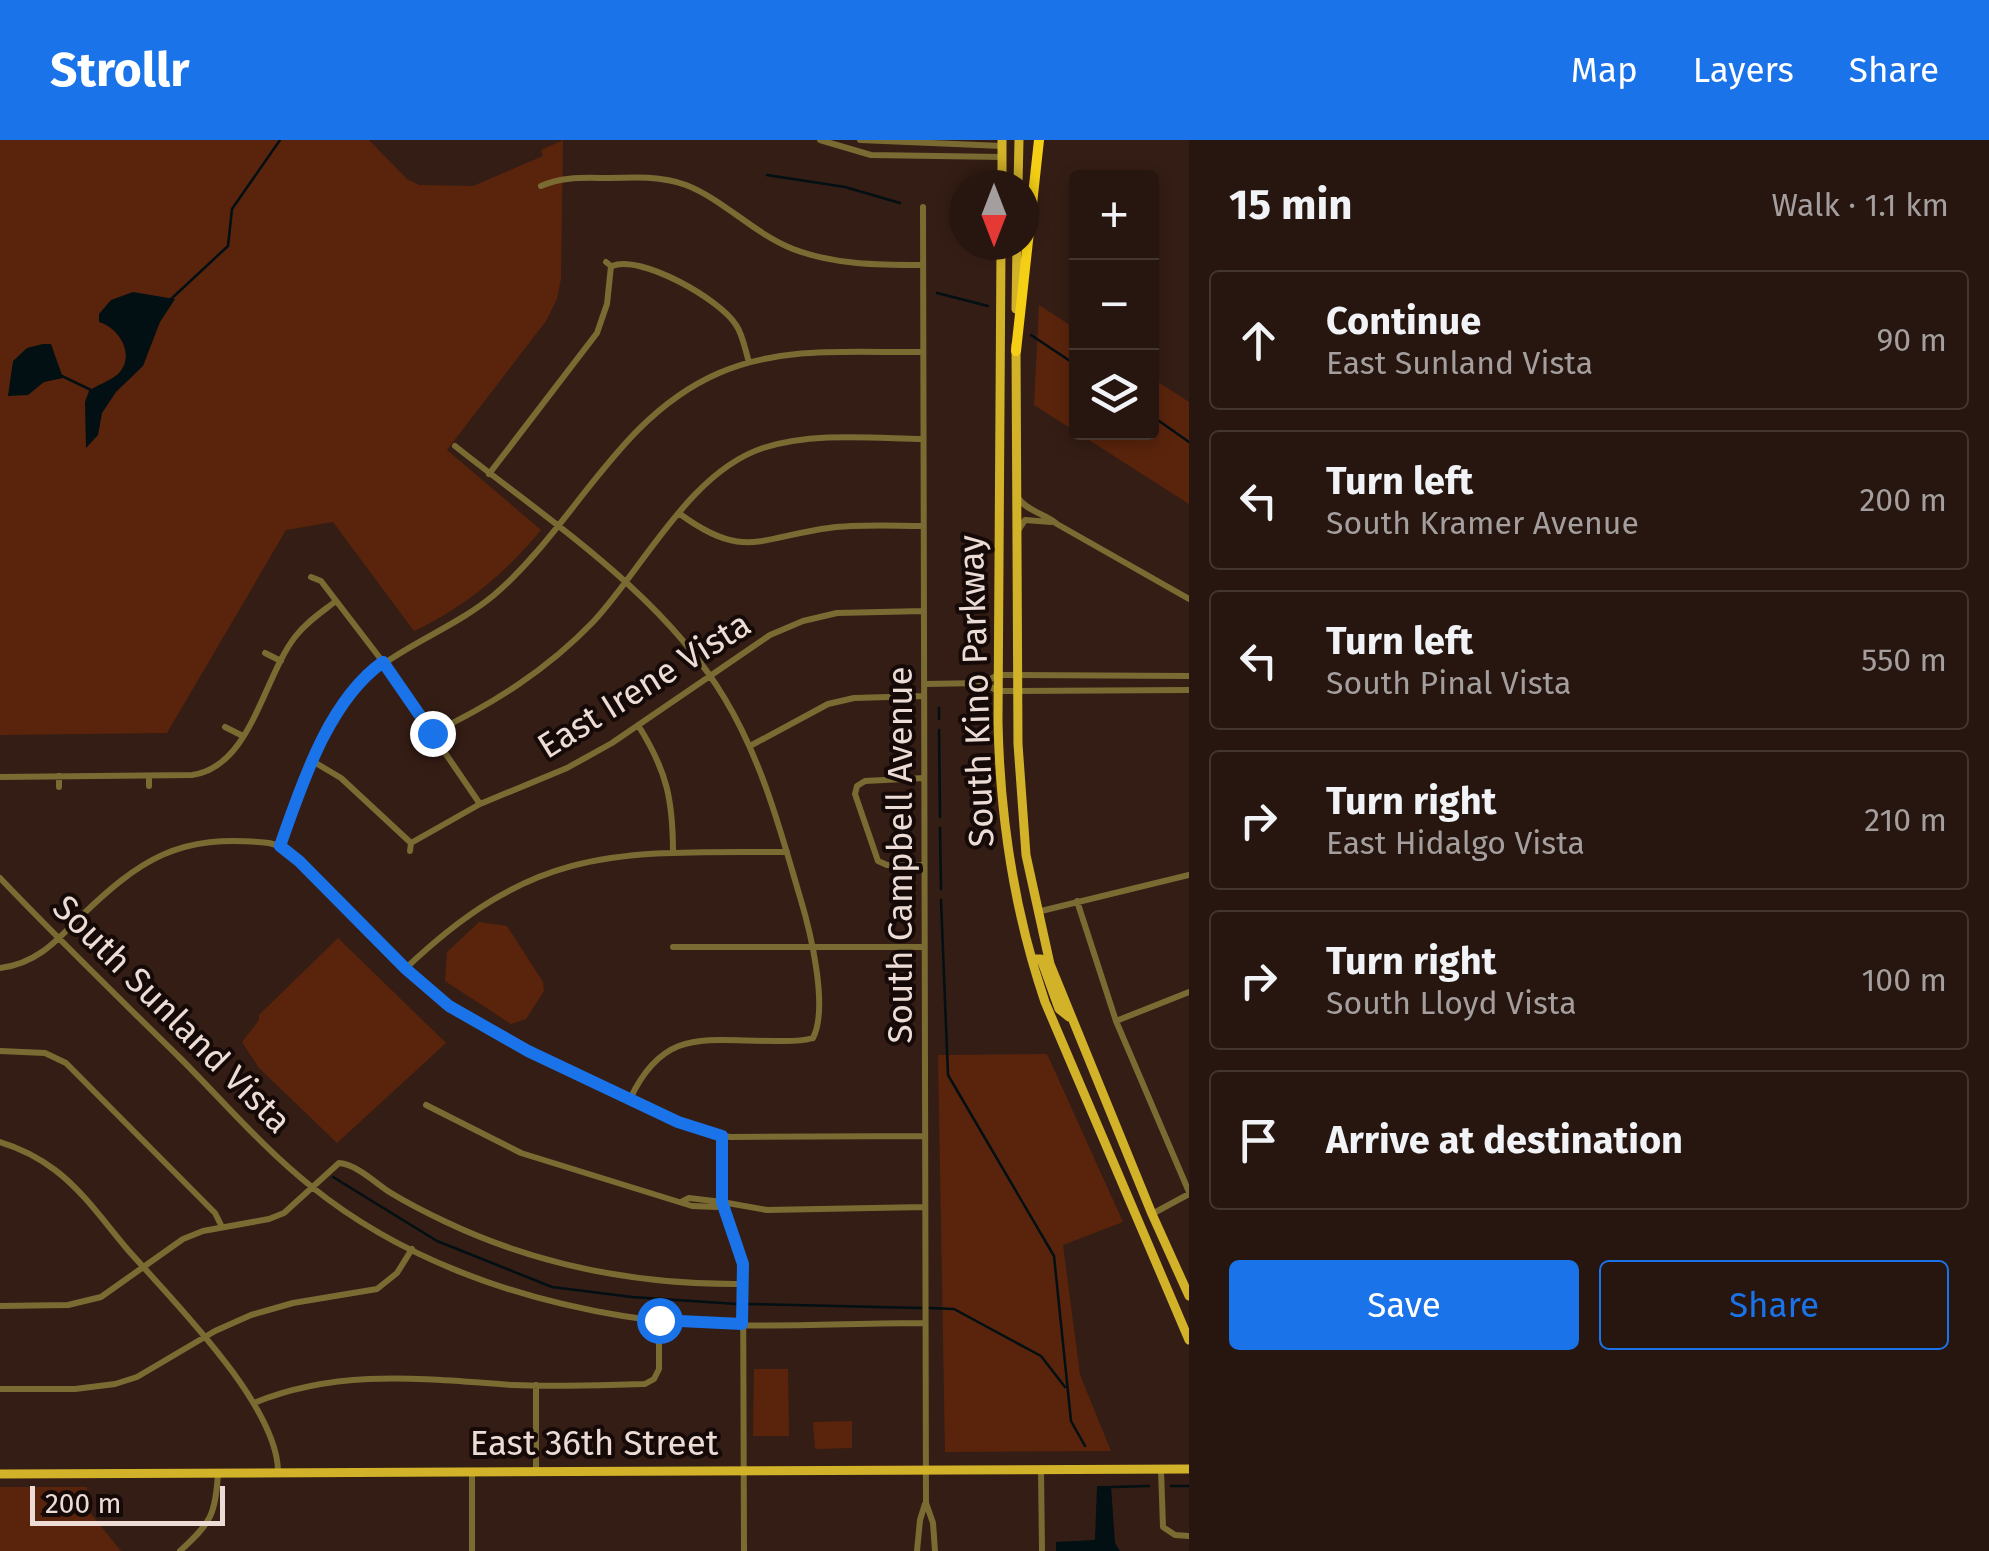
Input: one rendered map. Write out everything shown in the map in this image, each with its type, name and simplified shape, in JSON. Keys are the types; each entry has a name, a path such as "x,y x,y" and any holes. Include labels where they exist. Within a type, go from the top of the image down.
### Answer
{"highway":[{"path":"1016,352 1039,140"}],"main road":[{"path":"1002,148 1019,143 1019,170"},
{"path":"1002,148 1019,157"},
{"name":"South Kino Parkway","path":"1001,260 998,690 1003,820 1016,895 1055,1026 1189,1340"},
{"name":"South Kino Parkway","path":"1018,260 1017,690 1022,826 1050,964 1189,1296"},
{"path":"999,416 1016,417"},
{"path":"1032,959 1041,959 1059,1009 1071,1019"},
{"name":"East 36th Street","path":"0,1474 1189,1468"}],"street":[{"path":"820,140 871,155 1002,148"},
{"path":"860,140 1002,148"},
{"path":"541,186 566,178 674,182 706,195 768,237 808,254 856,264 923,265"},
{"name":"South Campbell Avenue","path":"923,207 926,1503 933,1523 935,1551"},
{"path":"489,474 598,333 607,304 609,264 627,263 656,270 723,310 739,331 749,362"},
{"path":"280,846 339,708 383,662 490,598 533,558 625,442 656,411 702,381 749,362 805,353 922,352"},
{"path":"432,733 477,712 546,665 584,630 704,486 732,464 760,449 793,440 923,439"},
{"path":"455,446 626,582 680,636 710,677 750,746 815,946 815,1040 698,1041 678,1046 649,1065 630,1099"},
{"path":"1017,496 1023,506 1044,513 1189,599"},
{"path":"680,514 712,535 738,543 766,542 832,528 924,526"},
{"path":"1017,533 1025,520 1057,524"},
{"path":"311,577 321,581 383,662 480,804"},
{"path":"0,778 207,772 229,758 300,630 336,602"},
{"name":"East Irene Vista","path":"314,762 341,778 410,847 480,804 566,768 638,726 770,635 803,621 848,612 924,611"},
{"path":"265,653 281,661"},
{"path":"983,683 998,675 1189,676"},
{"path":"924,684 983,683 998,690 1189,690"},
{"path":"750,746 828,704 854,698 924,696"},
{"path":"225,726 242,736"},
{"path":"638,726 660,761 670,791 673,853"},
{"path":"59,776 59,786"},
{"path":"149,776 149,786"},
{"path":"924,778 854,783 855,798 876,858 887,865 924,864"},
{"path":"0,968 28,962 119,880 160,854 198,844 250,841 280,846 449,1006 481,1026 684,1124 722,1136 925,1136"},
{"path":"406,969 450,928 518,884 586,861 637,854 787,852"},
{"path":"1037,912 1189,875"},
{"name":"South Sunland Vista","path":"0,878 310,1186 412,1249 484,1282 593,1311 659,1320 742,1324 925,1323"},
{"path":"1078,901 1116,1021 1189,1193 1152,1214"},
{"path":"673,946 924,947"},
{"path":"1116,1021 1189,992"},
{"path":"0,1051 44,1053 66,1062 215,1213 222,1227"},
{"path":"426,1105 520,1153 692,1206 717,1206 722,1202 766,1210 926,1207"},
{"path":"722,1136 722,1202 741,1252 743,1284 744,1551"},
{"path":"0,1142 37,1158 63,1177 204,1337 254,1403 278,1458 278,1470"},
{"path":"0,1306 90,1301 111,1292 183,1238 278,1216 338,1163 418,1209 523,1253 612,1275 665,1282 743,1284"},
{"path":"0,1389 75,1389 115,1384 154,1369 204,1337 268,1310 377,1289 396,1273 412,1249"},
{"path":"254,1403 314,1384 372,1378 536,1385 644,1384 654,1380 658,1369 659,1320"},
{"path":"536,1385 536,1470"},
{"path":"1161,1468 1161,1522 1166,1534 1189,1536"},
{"path":"1042,1470 1042,1551"},
{"path":"472,1471 472,1551"},
{"path":"180,1551 204,1529 216,1509 218,1472"},
{"name":"South Campbell Avenue","path":"917,1551 926,1503"}],"shaded area":[{"path":"0,140 369,140 407,179 419,185 473,186 543,156 541,150 563,140 561,279 557,299 546,321 447,450 541,530 483,588 414,631 333,522 286,530 167,733 0,735"},
{"path":"133,292 175,299 160,322 143,366 116,392 102,413 98,435 86,448 85,402 89,391 118,374 126,359 119,336 99,322 99,314 111,300"},
{"path":"1039,305 1069,324 1069,428 1034,405"},
{"path":"51,344 63,378 44,382 28,395 8,396 13,361 27,348"},
{"path":"1159,383 1189,402 1189,504 1089,440 1159,440"},
{"path":"479,922 507,926 543,982 544,991 526,1019 511,1024 445,981 447,952"},
{"path":"338,938 446,1043 337,1143 259,1068 242,1042 259,1015"},
{"path":"1047,1054 1123,1222 1063,1245 1080,1375 1111,1451 945,1452 938,1055"},
{"path":"754,1369 788,1369 789,1436 753,1436"},
{"path":"852,1421 852,1448 815,1449 813,1422"},
{"path":"1097,1486 1111,1486 1115,1543 1120,1551 1056,1551 1056,1542 1095,1540"},
{"path":"0,1487 87,1487 87,1509 121,1551 0,1551"}],"waterway":[{"path":"170,300 228,246 232,209 280,140"},
{"path":"767,175 845,187 900,203"},
{"path":"937,293 988,306"},
{"path":"1031,335 1069,360"},
{"path":"62,376 91,390"},
{"path":"1159,421 1189,442"},
{"path":"939,708 939,719"},
{"path":"939,730 940,817"},
{"path":"940,828 941,889"},
{"path":"941,900 948,1075 1054,1256 1071,1421 1085,1446"},
{"path":"333,1177 437,1241 552,1287 737,1304"},
{"path":"748,1304 921,1308"},
{"path":"929,1308 954,1309 1041,1356 1065,1387"},
{"path":"1111,1487 1149,1486"},
{"path":"1171,1486 1189,1486"}],"route":[{"path":"432,733 383,662 376,667 348,696 333,719 280,846 449,1006 528,1051 678,1122 722,1136 723,1210 743,1264 742,1324 659,1320"}]}
